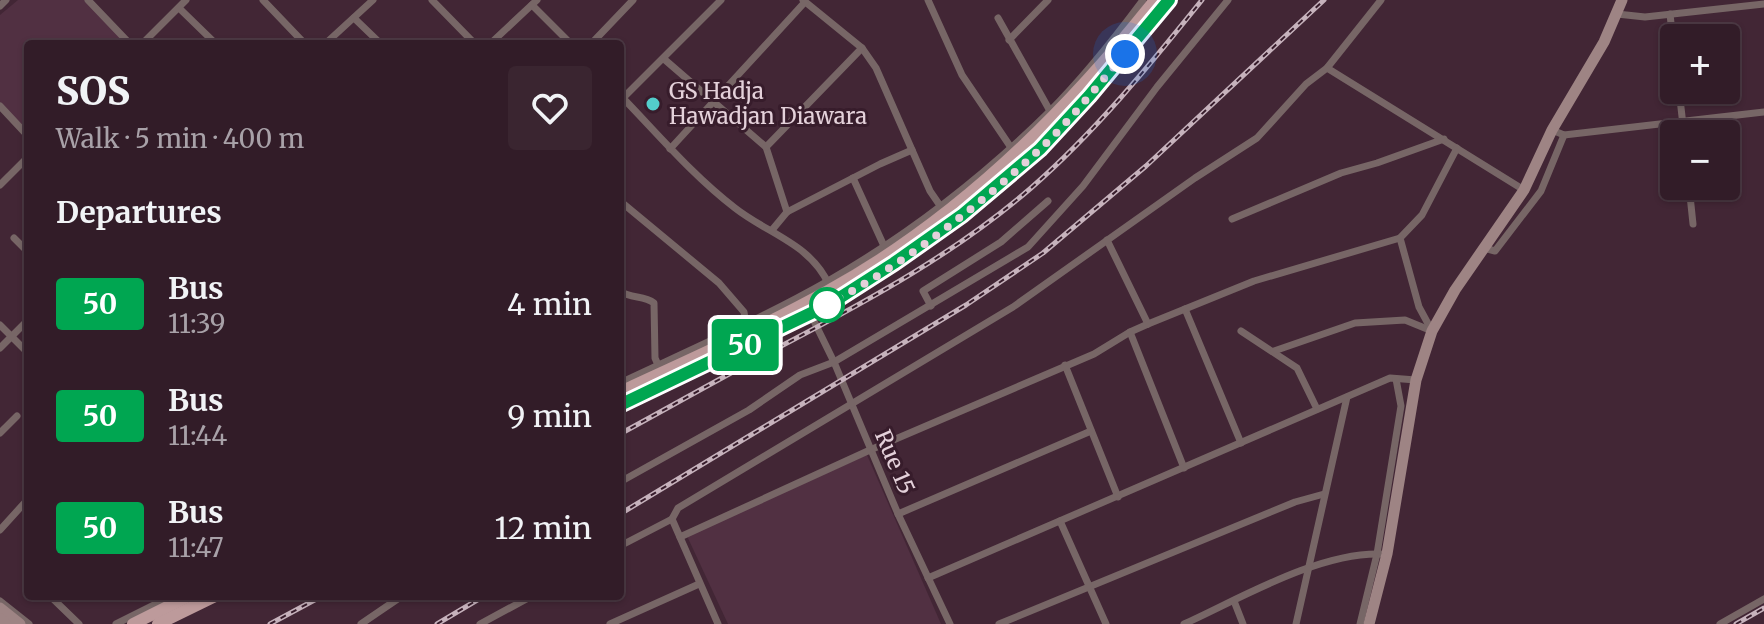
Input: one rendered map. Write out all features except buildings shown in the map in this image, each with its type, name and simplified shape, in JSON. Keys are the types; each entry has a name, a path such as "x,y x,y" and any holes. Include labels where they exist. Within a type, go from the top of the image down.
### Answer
{"main road":[{"path":"624,390 660,368 748,327 888,253 1013,150 1081,88 1155,0"},
{"path":"624,403 810,313 894,263 951,223 1040,149 1169,0"},
{"path":"1369,624 1416,380 1432,331 1455,290 1524,190 1558,132 1622,0"},
{"path":"133,624 181,600"},
{"path":"158,624 207,600"},
{"path":"0,608 8,622"}],"street":[{"path":"0,6 6,0"},
{"path":"88,0 126,40"},
{"path":"95,8 103,0"},
{"path":"146,40 186,0"},
{"path":"329,40 373,0"},
{"path":"432,0 471,40"},
{"path":"595,40 633,0"},
{"path":"624,95 721,0"},
{"path":"670,149 806,2 817,0"},
{"path":"928,0 962,75 1013,150 1103,53 1143,0"},
{"path":"1009,40 1048,0"},
{"path":"624,480 749,410 800,375 834,362 1028,247 1083,186 1157,87 1228,0"},
{"path":"624,544 672,519 678,508 1013,307 1257,138 1306,84 1327,68 1381,0"},
{"path":"267,1 301,40"},
{"path":"494,40 534,2 567,40"},
{"path":"624,101 670,149 736,209 810,256 829,286 943,209 930,191 883,82 862,48 806,2"},
{"path":"1617,14 1645,17 1764,4"},
{"path":"179,8 212,40"},
{"path":"1670,14 1671,24"},
{"path":"354,18 377,40"},
{"path":"998,18 1050,111"},
{"path":"766,147 862,48"},
{"path":"664,59 766,147 787,212"},
{"path":"1327,68 1524,190"},
{"path":"0,106 24,132"},
{"path":"1691,120 1764,112"},
{"path":"1484,248 1495,251 1541,191 1558,132 1660,123"},
{"path":"1232,219 1341,173 1444,139"},
{"path":"680,537 870,450 1094,354 1148,324 1254,281 1400,238 1422,215 1457,148"},
{"path":"772,230 787,212 912,150"},
{"path":"0,185 24,161"},
{"path":"853,178 884,246"},
{"path":"1690,200 1693,224"},
{"path":"931,306 923,291 1001,242 1048,201"},
{"path":"624,204 719,283 744,312 748,327"},
{"path":"14,238 24,248"},
{"path":"1400,238 1419,307 1432,331"},
{"path":"1107,240 1148,324"},
{"path":"624,294 654,303 655,358 660,368 624,382"},
{"path":"1185,309 1241,443"},
{"name":"Rue 15","path":"810,313 950,624"},
{"path":"1274,351 1355,323 1405,320 1432,331"},
{"path":"0,348 24,324"},
{"path":"0,325 24,349"},
{"path":"1241,331 1297,368 1317,409"},
{"path":"1130,332 1184,468"},
{"path":"1065,365 1118,497"},
{"path":"928,578 1390,378 1416,380"},
{"path":"1360,624 1382,554 1401,406 1396,379"},
{"path":"1296,624 1347,397"},
{"path":"0,433 17,416"},
{"path":"898,514 1091,431"},
{"path":"999,624 1295,502 1324,494"},
{"path":"0,530 24,503"},
{"path":"672,519 718,624"},
{"path":"1060,521 1106,624"},
{"path":"1184,624 1311,567 1359,553 1382,554"},
{"path":"610,624 699,584"},
{"path":"1720,624 1764,599"},
{"path":"54,600 79,624"},
{"path":"116,624 164,600"},
{"path":"361,624 396,600"},
{"path":"480,624 525,600"},
{"path":"0,601 29,624"},
{"path":"1234,601 1243,624"}],"shaded area":[{"path":"18,0 90,0 125,40 24,40 24,135 0,106 0,15"},
{"path":"867,455 941,624 728,624 687,536"}],"railway":[{"path":"624,432 881,292 943,254 1003,211 1055,167 1099,121 1202,0"},
{"path":"624,512 966,305 1043,253 1146,166 1324,0"},
{"path":"270,624 315,600"},
{"path":"437,624 477,600"},
{"path":"1736,624 1764,608"}],"bus line":[{"name":"50","path":"624,403 830,304 962,215 1040,149 1169,0"}],"place":[{"name":"GS Hadja Hawadjan Diawara","path":"653,104"}],"route":[{"path":"827,305 962,215 1040,149 1125,54"}]}
